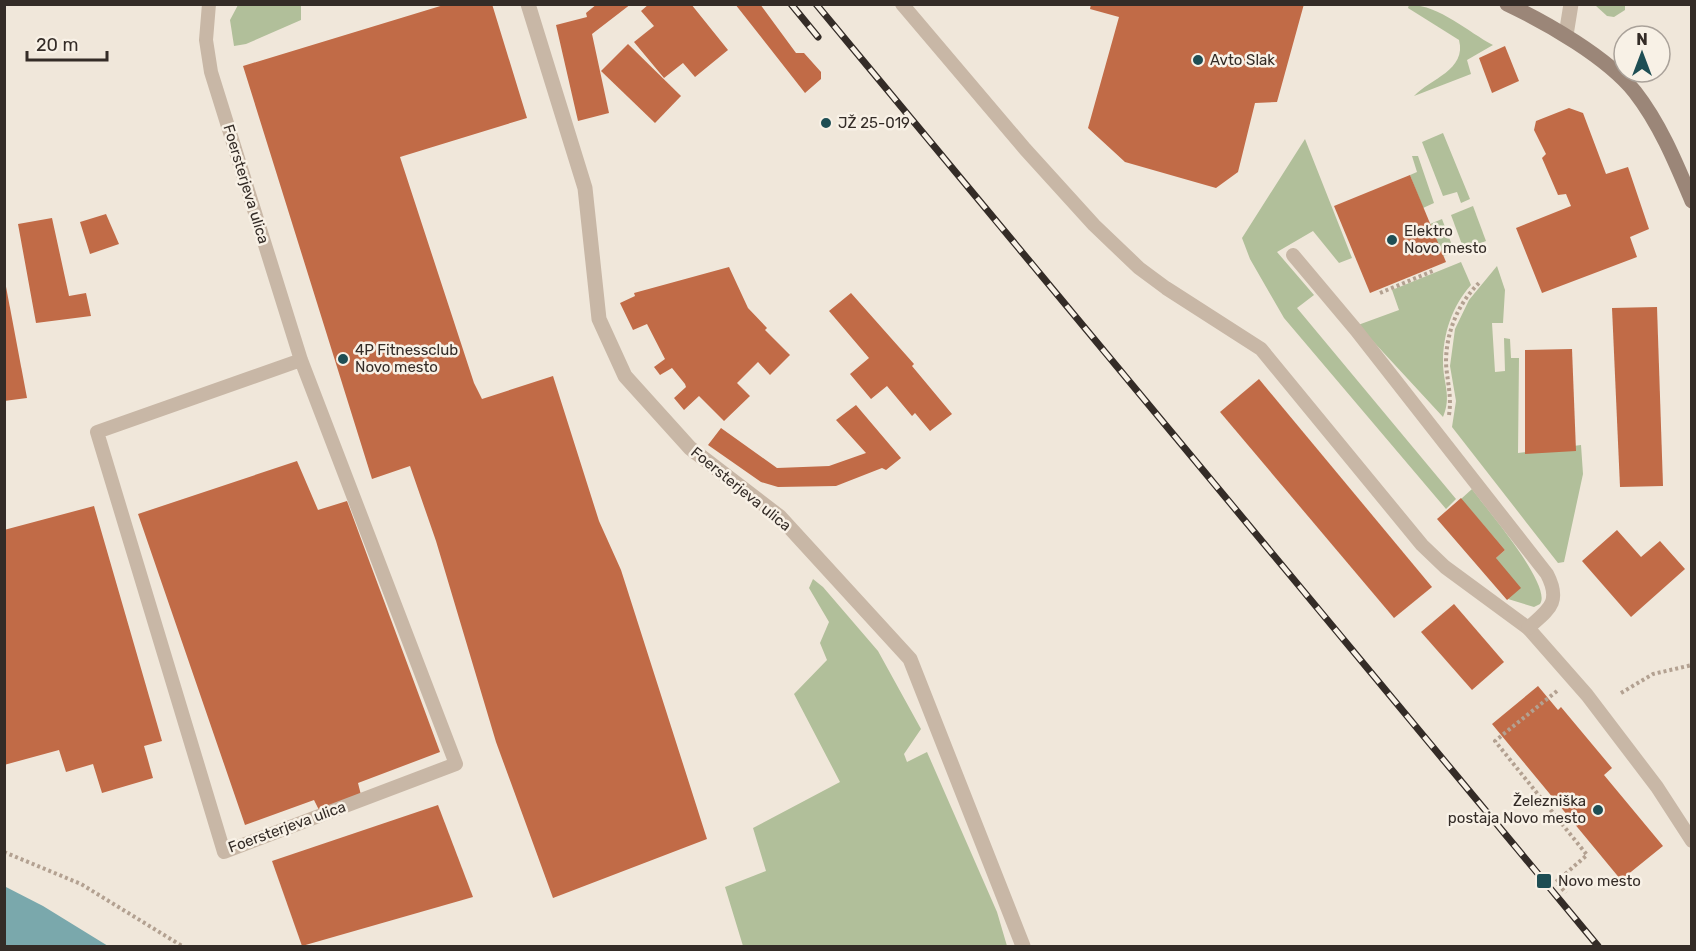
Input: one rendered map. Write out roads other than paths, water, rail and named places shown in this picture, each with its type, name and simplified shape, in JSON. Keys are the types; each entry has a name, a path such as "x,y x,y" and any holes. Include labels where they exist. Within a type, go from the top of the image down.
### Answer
{"main road":[{"path":"1507,4 1566,34 1634,90 1674,159 1692,201"}],"street":[{"name":"Foersterjeva ulica","path":"528,4 585,188 599,320 625,376 690,448 780,518 910,659 1023,946"},
{"path":"1566,34 1571,4"}],"lane":[{"name":"Foersterjeva ulica","path":"209,4 206,40 211,72 301,360 456,764 224,852 98,432 301,360"},
{"path":"902,4 1025,149 1094,225 1139,268 1261,349 1422,545 1445,567 1528,628 1572,678 1657,786 1692,841"},
{"path":"1293,255 1444,442 1552,583 1554,600 1550,609 1528,628"}],"water":[{"path":"4,886 43,906 108,946 5,946"}],"railway":[{"path":"791,4 818,37"},
{"path":"816,4 1598,946"}],"place":[{"name":"Avto Slak","path":"1198,60"},
{"name":"JŽ 25-019","path":"826,123"},
{"name":"Elektro Novo mesto","path":"1392,240"},
{"name":"4P Fitnessclub Novo mesto","path":"343,359"},
{"name":"Železniška postaja Novo mesto","path":"1598,810"},
{"name":"Novo mesto","path":"1544,881"}]}
